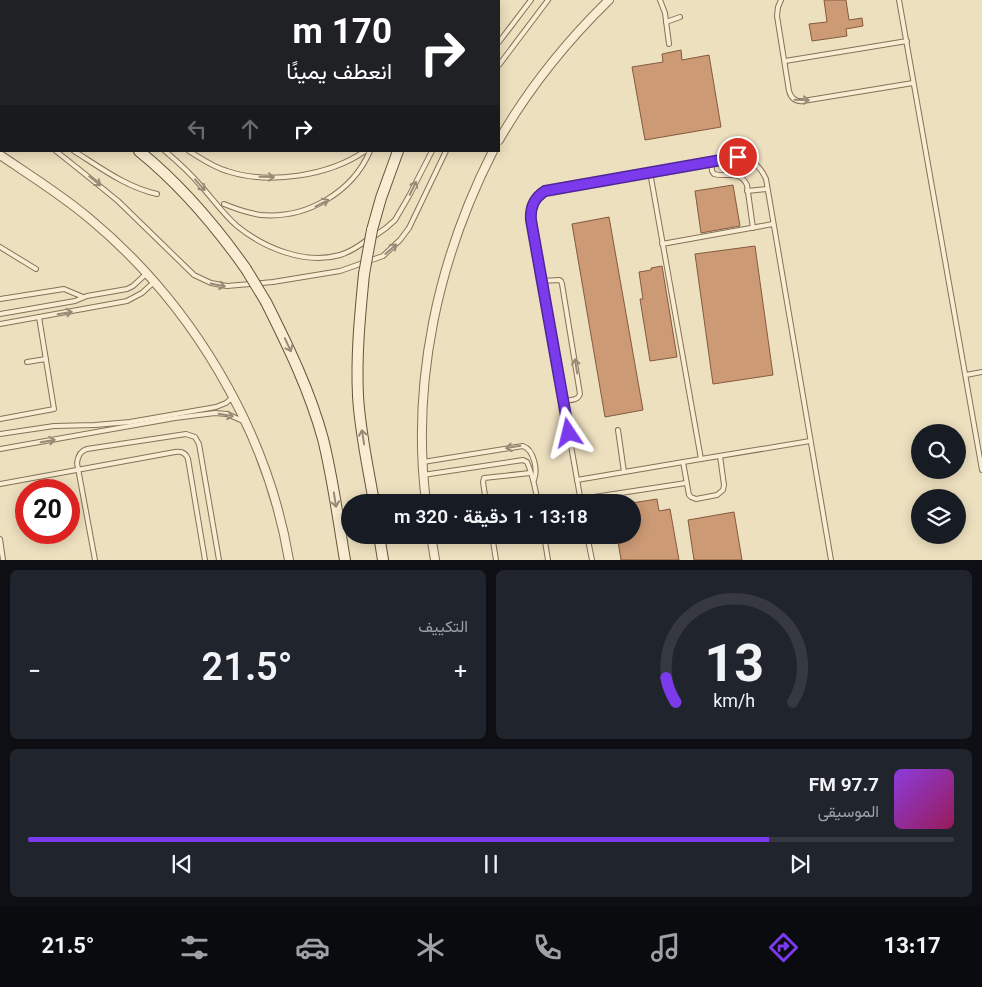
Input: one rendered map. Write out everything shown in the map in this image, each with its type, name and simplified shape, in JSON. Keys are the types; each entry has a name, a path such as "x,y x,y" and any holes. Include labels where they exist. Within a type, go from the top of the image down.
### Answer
{"street":[{"path":"500,138 522,103 554,59 609,0"},
{"path":"140,152 175,183 201,210 246,269 266,302 302,378 323,440 345,560"},
{"path":"373,494 360,423 358,396 357,356 360,315 364,274 372,230 398,152"},
{"path":"425,494 422,421 424,382 436,305 460,223 492,152"},
{"path":"0,155 59,194 120,245 154,281 191,328 233,397 262,462 273,492 290,560"},
{"path":"380,544 383,560"},
{"path":"432,544 435,560"}],"lane":[{"path":"500,41 531,0"},
{"path":"500,64 548,0"},
{"path":"660,0 665,13 669,44"},
{"path":"781,0 778,16 790,94 794,99 800,102 913,83"},
{"path":"900,0 982,470"},
{"path":"666,22 680,17"},
{"path":"785,61 906,41"},
{"path":"57,152 92,178 118,201 194,275 210,283 226,286 273,282 340,271 383,256 400,240 409,228 446,152"},
{"path":"76,152 126,184 157,194"},
{"path":"166,152 197,181 229,218 247,234 274,248 288,253 311,257 330,257 349,251 391,224 404,206 431,152"},
{"path":"191,152 228,172 268,177 289,177 318,172 343,163 363,152"},
{"path":"224,204 242,211 261,215 287,214 312,208 345,187 362,167 370,152"},
{"path":"580,494 530,214 535,200 545,191 711,161 738,157 746,158 758,166 766,179 831,560"},
{"path":"711,161 714,174 740,176 746,182 753,228"},
{"path":"650,172 700,459"},
{"path":"748,191 767,189"},
{"path":"662,244 773,224"},
{"path":"0,247 36,269"},
{"path":"0,314 75,301 83,297 127,289 147,273"},
{"path":"542,281 559,280 562,284 580,394 576,399 563,401"},
{"path":"0,324 127,301 142,293 154,281"},
{"path":"0,299 61,289 83,297"},
{"path":"0,419 54,409 39,317"},
{"path":"27,362 46,359"},
{"path":"966,375 982,372"},
{"path":"0,434 54,426 130,422 216,407 226,403 233,397"},
{"path":"0,449 175,418 215,413 233,416 244,421"},
{"path":"618,430 624,472"},
{"path":"95,560 77,463 81,452 87,449 182,434 192,435 198,440 218,560"},
{"path":"577,480 810,441"},
{"path":"423,462 523,446 532,455 534,480"},
{"path":"0,484 178,452 184,454 188,459 205,560"},
{"path":"683,462 689,495 693,499 717,495 722,492 724,485 720,456"},
{"path":"423,475 522,460 527,462 534,480 537,494"},
{"path":"485,494 484,478 530,473"},
{"path":"622,494 686,483"},
{"path":"0,539 4,560"},
{"path":"493,544 496,560"},
{"path":"545,544 548,560"},
{"path":"589,544 592,560"}],"building":[{"path":"824,0 846,0 849,20 862,18 863,26 846,29 847,36 812,41 809,24 827,22"},
{"path":"681,50 682,60 709,55 721,127 645,140 632,67 663,62 662,54"},
{"path":"733,185 740,226 701,233 695,191"},
{"path":"609,217 643,410 605,417 572,224"},
{"path":"755,246 773,375 713,384 695,254"},
{"path":"662,266 677,357 650,361 640,299 643,299 639,272"},
{"path":"657,499 659,511 670,509 679,560 621,560 618,544 641,544 641,502"},
{"path":"734,512 742,560 694,560 688,520"}],"route":[{"path":"569,433 530,214 535,200 545,191 738,157"}]}
